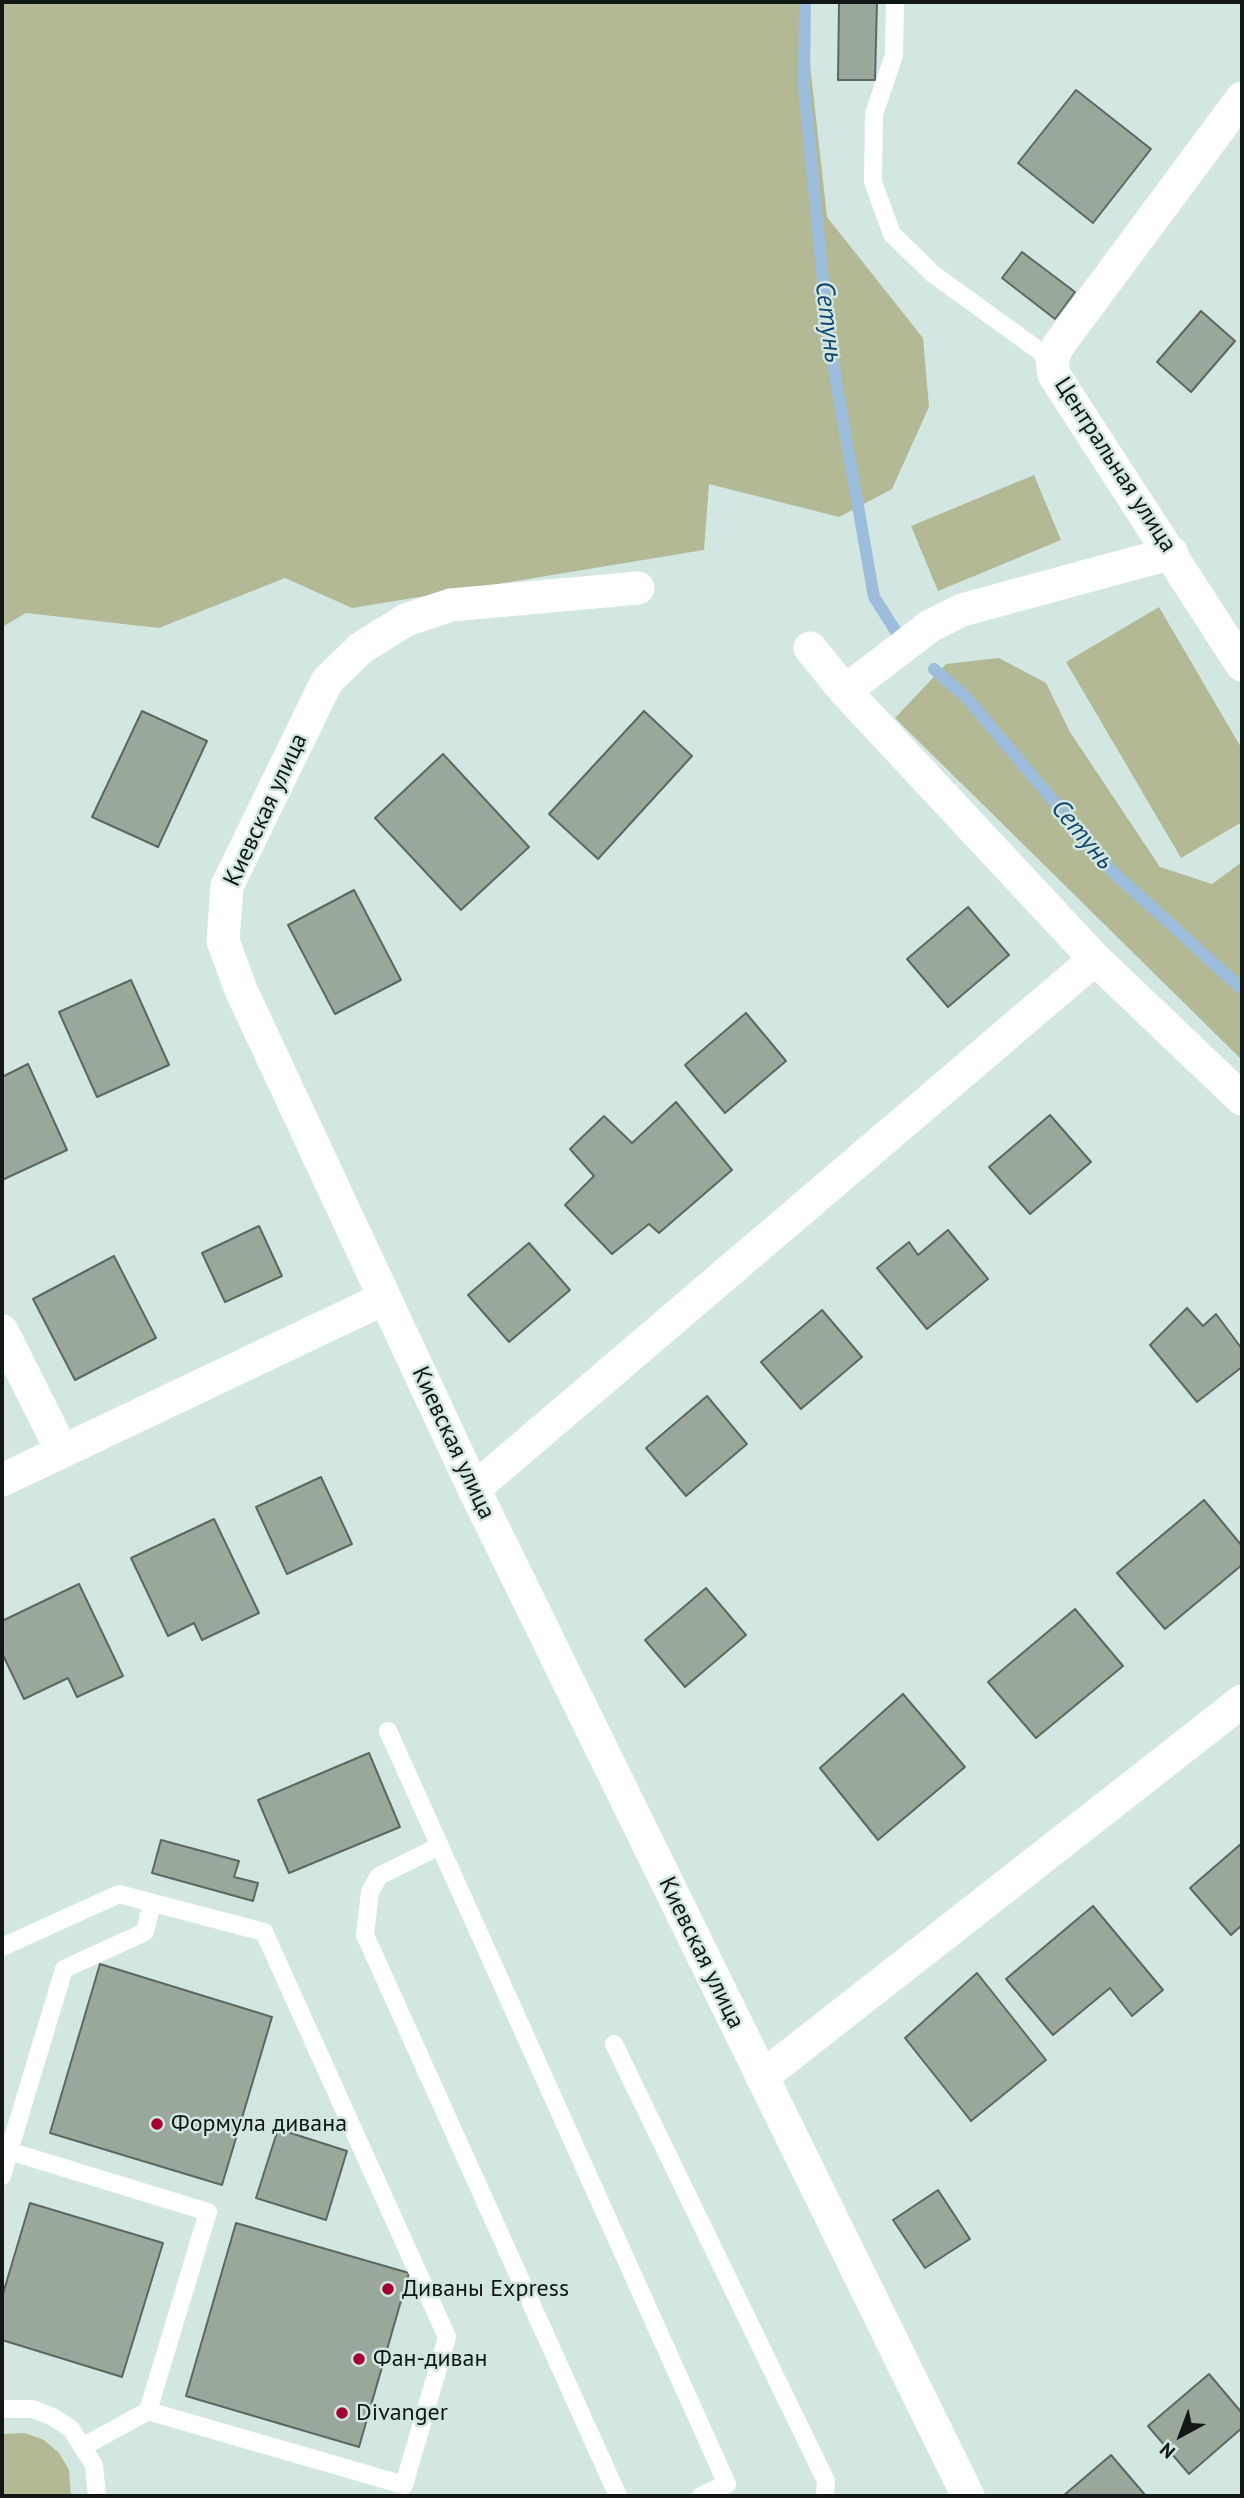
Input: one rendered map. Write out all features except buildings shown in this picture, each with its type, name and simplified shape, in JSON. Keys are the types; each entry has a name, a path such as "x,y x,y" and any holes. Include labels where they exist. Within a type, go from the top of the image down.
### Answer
{"street":[{"name":"Центральная улица","path":"1242,98 1058,346 1052,360 1055,375 1242,665"},
{"path":"845,691 930,626 962,610 1172,553"},
{"name":"Киевская улица","path":"638,588 451,605 406,620 361,648 327,681 226,886 223,941 241,990 474,1489 968,2496"},
{"path":"810,648 845,691 1095,959 1242,1099"},
{"path":"474,1489 1095,959"},
{"path":"2,1480 385,1298"},
{"path":"2,1331 62,1451"},
{"path":"762,2077 1242,1701"}],"lane":[{"path":"895,2 894,55 874,114 873,181 892,234 933,274 1052,360"},
{"path":"388,1731 727,2484 701,2496"},
{"path":"440,1846 379,1876 370,1892 365,1935 618,2496"},
{"path":"2,1947 119,1894 264,1932 447,2337 404,2486 148,2411 84,2445"},
{"path":"2,2176 5,2150 64,1969 145,1932 152,1903"},
{"path":"614,2044 826,2481 825,2496"},
{"path":"5,2150 208,2212 148,2411"},
{"path":"2,2409 33,2409 53,2417 71,2429 84,2445 94,2465 97,2496"}],"green space":[{"path":"2,2 803,2 827,217 923,338 929,407 892,489 839,517 709,484 704,550 352,608 285,578 159,628 26,613 2,627"},
{"path":"1034,475 1061,540 938,591 911,526"},
{"path":"1159,607 1242,749 1242,822 1181,858 1066,662"},
{"path":"999,658 1046,683 1070,732 1160,867 1212,884 1242,862 1242,1060 895,718 946,664"},
{"path":"25,2433 44,2440 59,2453 69,2470 71,2496 2,2496 2,2434"}],"waterway":[{"name":"Сетунь","path":"805,2 804,86 829,341 874,597 897,633"},
{"name":"Сетунь","path":"934,669 967,698 1113,872 1242,989"}],"place":[{"name":"Формула дивана","path":"157,2124"},
{"name":"Диваны Express","path":"388,2289"},
{"name":"Фан-диван","path":"359,2359"},
{"name":"Divanger","path":"342,2413"}]}
